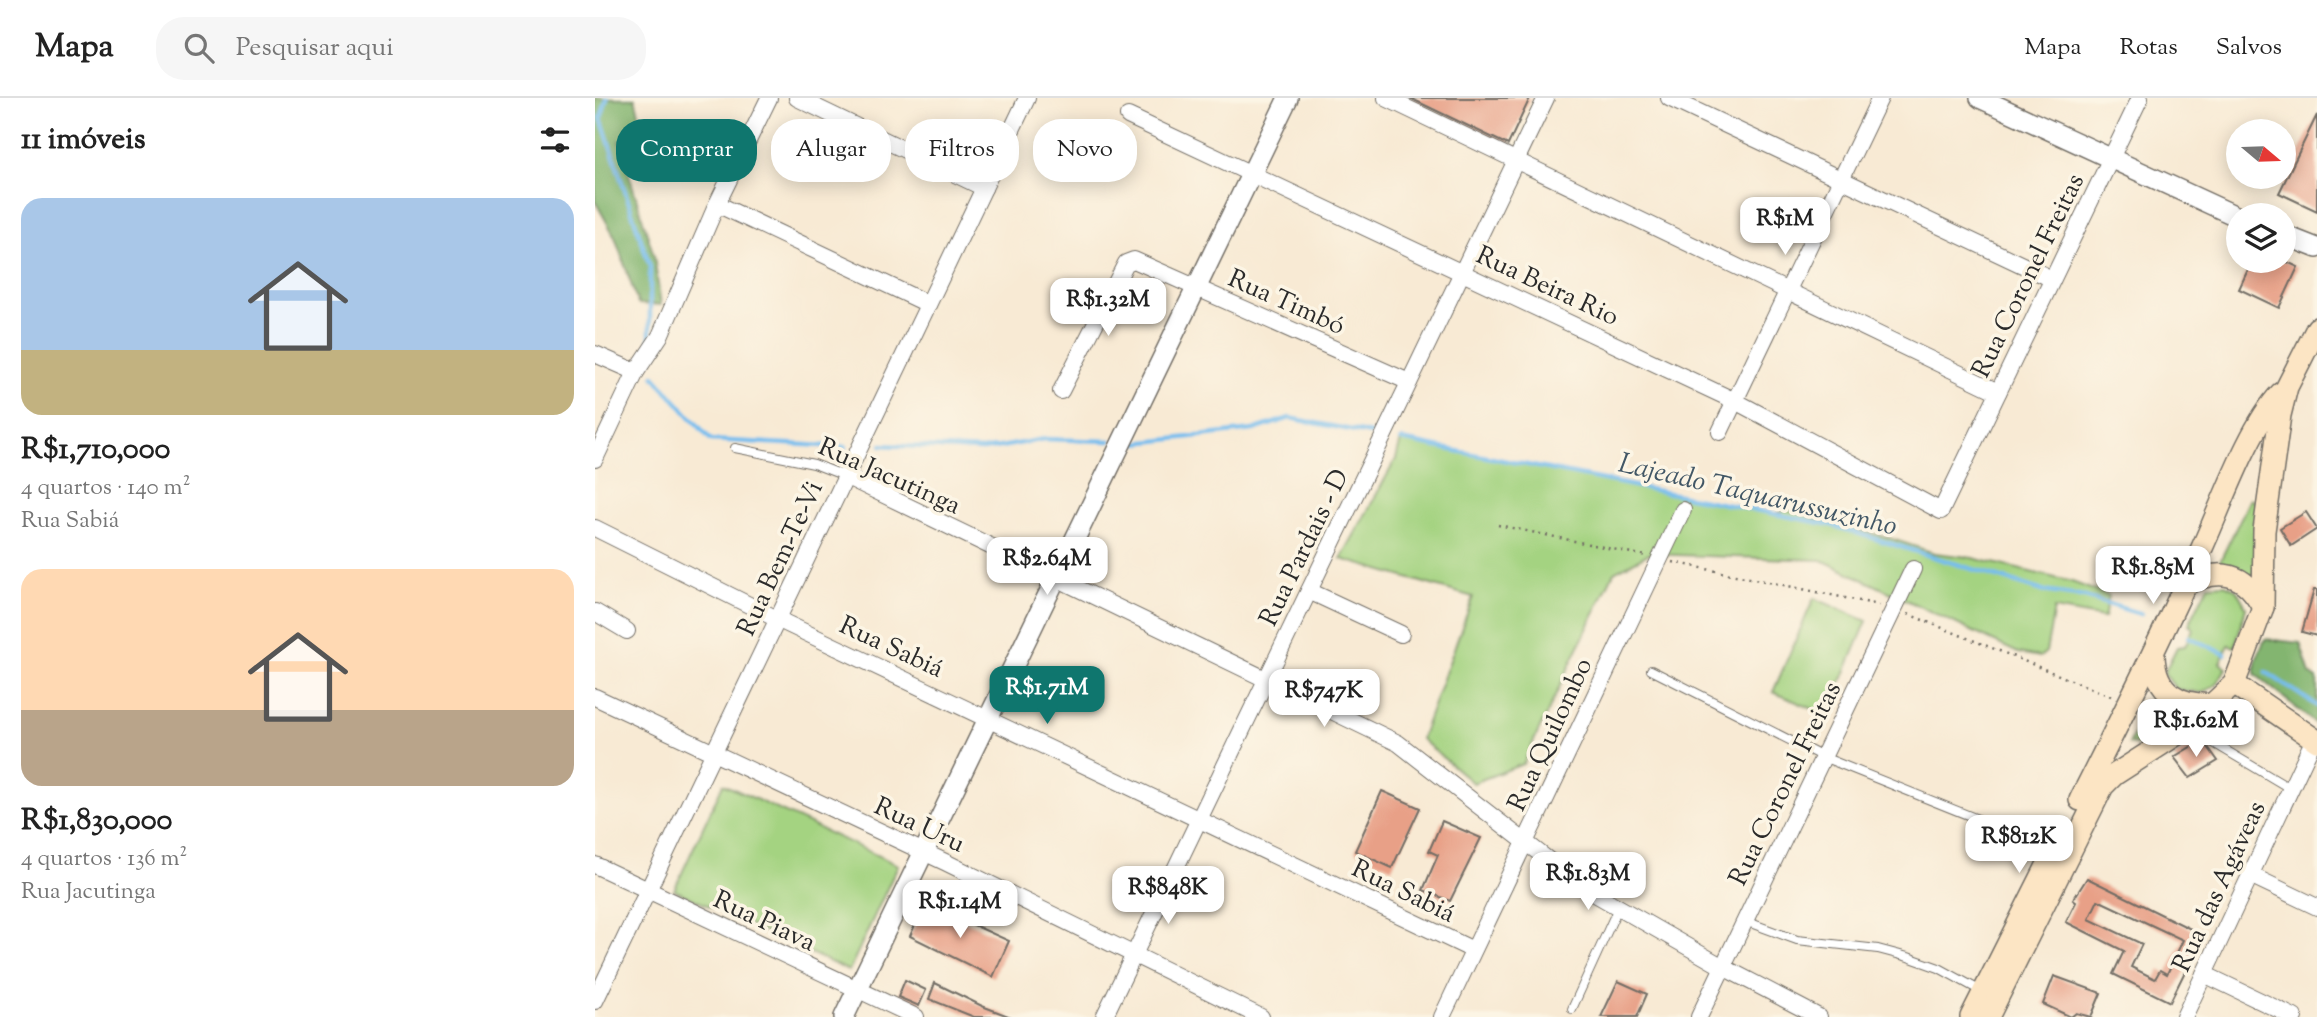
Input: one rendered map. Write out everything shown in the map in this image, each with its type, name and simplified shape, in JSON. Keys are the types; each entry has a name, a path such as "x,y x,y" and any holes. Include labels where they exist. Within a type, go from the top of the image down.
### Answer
{"main road":[{"path":"1988,1017 2103,786 2114,775 2187,727 2216,704 2234,684 2263,607 2264,531 2271,466 2287,387 2317,328"},
{"path":"1971,1017 2154,655 2271,403 2287,387"},
{"path":"2185,585 2204,575 2231,576 2245,583 2263,607"},
{"path":"2154,655 2157,678 2172,696 2197,706 2216,704"},
{"path":"2234,684 2316,740"}],"street":[{"path":"595,460 636,372 660,337 717,204 769,98"},
{"path":"797,98 984,188"},
{"name":"Rua Bem-Te-Vi","path":"595,1001 1027,98"},
{"path":"844,1017 1057,581 1288,98"},
{"path":"1386,98 1998,392"},
{"name":"Rua Pardais - D","path":"1104,1017 1546,98"},
{"path":"1669,98 2052,279"},
{"path":"1720,432 1880,98"},
{"path":"1980,98 2226,211"},
{"name":"Rua Coronel Freitas","path":"1941,511 2140,98"},
{"name":"Rua Beira Rio","path":"1128,116 1735,401 1941,511"},
{"path":"717,204 928,304"},
{"path":"2296,240 2317,248"},
{"name":"Rua Timbó","path":"1061,391 1126,264 1134,260 1409,382"},
{"path":"595,354 636,372"},
{"name":"Rua Jacutinga","path":"845,476 1057,581 1398,743 1583,887 1723,967 1819,1017"},
{"name":"Rua Quilombo","path":"1442,1017 1683,510"},
{"name":"Rua Sabiá","path":"595,528 777,619 1473,950"},
{"name":"Rua Coronel Freitas","path":"1699,1017 1913,569"},
{"path":"1309,591 1401,634"},
{"path":"595,612 627,631"},
{"name":"Rua Uru","path":"595,697 1261,1017"},
{"name":"Rua das Agáveas","path":"2184,1017 2316,740"},
{"name":"Rua Piava","path":"595,865 647,892 916,1017"},
{"path":"2250,875 2317,907"},
{"path":"2204,974 2294,1017"}],"lane":[{"name":"Rua Jacutinga","path":"735,448 814,464 845,476"},
{"path":"1651,670 1823,757 2055,849"},
{"path":"2187,727 2291,789"},
{"path":"1572,1009 1618,908"},
{"path":"1745,921 1797,940 1878,949 1908,957 1939,968 1983,992"}],"path":[{"path":"1498,525 1894,608 2129,703"}],"green space":[{"path":"595,98 635,98 640,119 616,119 616,182 631,182 654,256 661,305 638,304 615,237 595,201"},
{"path":"1401,440 1772,514 1788,510 1934,553 1968,557 2072,582 2109,596 2104,618 2054,609 2046,652 2040,657 2018,653 1822,560 1648,554 1614,572 1523,764 1473,783 1421,739 1473,597 1341,559 1396,459"},
{"path":"2250,499 2256,502 2257,564 2253,578 2234,567 2219,563"},
{"path":"2225,584 2236,589 2246,607 2235,647 2229,645 2220,663 2226,668 2217,684 2202,693 2176,689 2164,673 2177,647 2185,646 2193,629 2189,624 2208,585"},
{"path":"1814,598 1867,621 1827,715 1773,692"},
{"path":"2265,639 2300,643 2310,674 2317,679 2317,725 2255,674 2256,660"},
{"path":"2155,692 2168,701 2194,710 2144,745 2129,744"},
{"path":"723,784 898,865 849,971 674,890"}],"building":[{"path":"1410,98 1530,98 1508,145"},
{"path":"2317,115 2317,211 2279,193 2281,189 2296,189 2296,158"},
{"path":"2246,273 2295,273 2279,308 2239,289"},
{"path":"2306,512 2317,529 2291,546 2280,528"},
{"path":"2314,590 2317,590 2317,636 2302,632"},
{"path":"2199,742 2208,747 2218,761 2190,778 2174,757"},
{"path":"1382,791 1420,808 1392,868 1355,851"},
{"path":"1442,821 1481,838 1450,901 1423,890 1438,855 1429,851"},
{"path":"2087,878 2203,935 2170,1002 2113,974 2124,951 2066,922 2076,902 2073,900","holes":["2098,900 2183,940 2167,974 2160,970 2155,979 2131,967 2142,944 2089,919"]},
{"path":"925,903 1009,941 993,977 910,936"},
{"path":"2054,976 2101,993 2091,1017 2076,1013 2071,1017 2043,1004"},
{"path":"905,980 926,990 919,1006 898,997"},
{"path":"1618,981 1647,994 1637,1017 1601,1017"},
{"path":"935,983 1011,1017 974,1017 929,999"}],"waterway":[{"name":"Lajeado Taquarussuzinho","path":"607,98 601,118 650,267 650,342"},
{"name":"Lajeado Taquarussuzinho","path":"654,376 711,440 846,447"},
{"name":"Lajeado Taquarussuzinho","path":"1136,443 1253,430 1290,418 1371,434"},
{"name":"Lajeado Taquarussuzinho","path":"882,445 983,450 1045,439 1110,441"},
{"name":"Lajeado Taquarussuzinho","path":"1401,440 1831,525 2043,591 2085,597 2141,614"},
{"name":"Lajeado Taquarussuzinho","path":"2189,637 2225,654"},
{"name":"Lajeado Taquarussuzinho","path":"2266,672 2317,706"}]}
